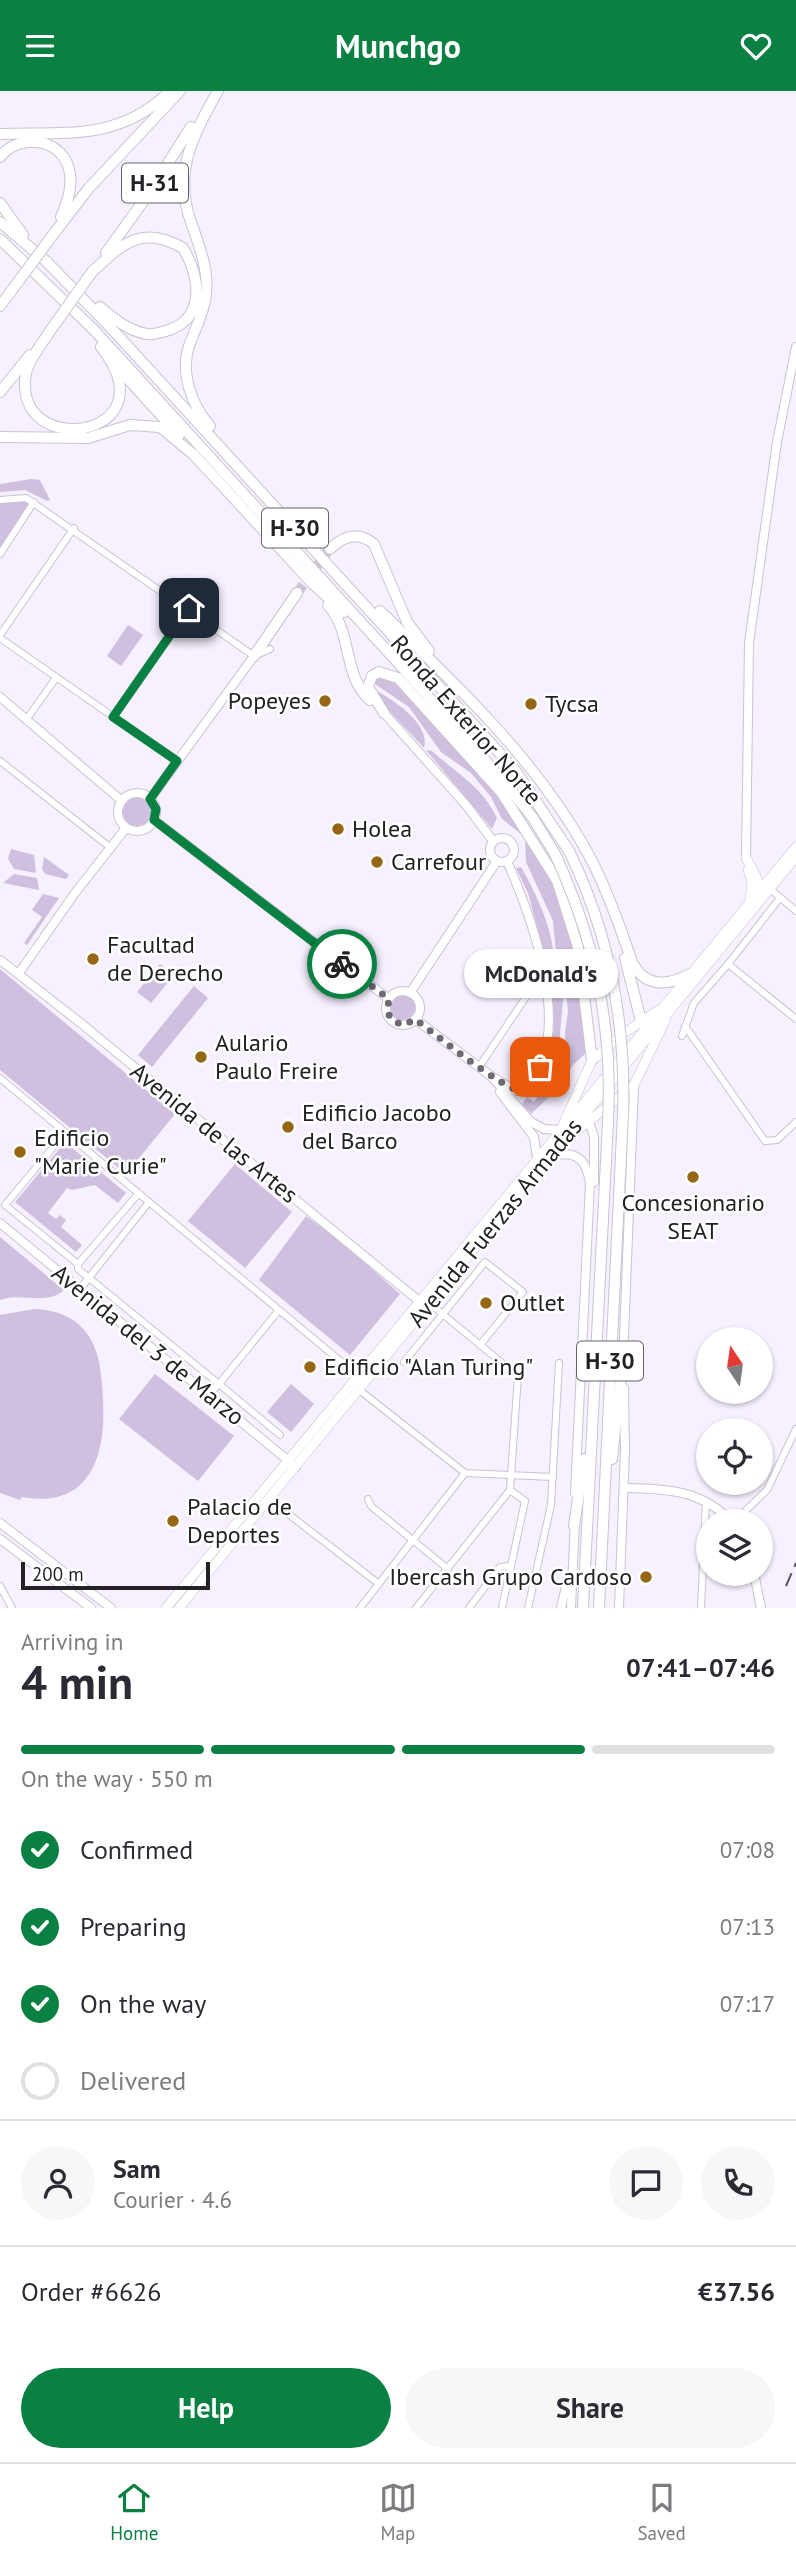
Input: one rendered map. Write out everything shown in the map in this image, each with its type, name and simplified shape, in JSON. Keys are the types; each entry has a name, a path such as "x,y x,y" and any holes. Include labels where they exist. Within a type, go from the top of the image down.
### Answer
{"highway":[{"path":"0,134 117,127 140,117 170,91"},
{"name":"H-31","path":"0,306 89,188 180,91"},
{"path":"215,91 188,147 185,162 185,199 206,275 206,296 188,348 187,378 202,417 256,487"},
{"name":"H-31","path":"0,392 50,331 147,197 215,91"},
{"path":"0,157 22,141 34,140 46,143 66,159 70,173 69,191 55,232"},
{"path":"0,203 5,215 46,261"},
{"name":"Ronda Exterior Norte","path":"0,222 72,287 515,770 569,851 596,915 617,997 622,1040 622,1114 599,1608"},
{"path":"72,287 127,327 149,334 180,326 193,310 198,294 197,278 183,248 158,237 127,241 92,272"},
{"name":"Ronda Exterior Norte","path":"0,239 53,287 505,783 533,817 555,854 584,922 604,1002 609,1045 583,1608"},
{"path":"0,247 38,273"},
{"path":"53,287 193,454 312,583 401,666"},
{"path":"0,301 12,290"},
{"path":"50,331 26,373 31,404 40,417 54,426 68,431 85,429 99,425 110,415 117,402 119,385 106,353"},
{"path":"0,437 88,438 130,425 144,424 174,436 193,454"},
{"path":"330,549 345,538 357,536 374,544 407,622 451,682"},
{"path":"312,547 451,682 532,771 593,863 632,963 640,976 661,984 690,974"},
{"path":"312,583 342,626 355,680 363,694 384,713"},
{"path":"254,656 297,593"},
{"path":"384,713 370,693 368,683 372,676 387,672 398,678 421,701 502,793 558,882"},
{"path":"505,783 551,863 558,882 578,947 592,1060"},
{"path":"617,921 643,1031"},
{"path":"603,1495 610,1475 623,1358"},
{"path":"575,1526 595,1377"}],"main road":[{"path":"587,1112 564,1131 562,1121 592,1060 626,1031 643,1031 665,1011 745,919 772,876 796,847"},
{"path":"587,1112 605,1117 634,1085 650,1053 665,1011 690,974 709,958 750,902 796,857"},
{"path":"746,858 765,890"},
{"path":"746,858 752,881 750,902"},
{"path":"756,876 772,876"},
{"name":"Avenida Fuerzas Armadas","path":"166,1608 292,1463 419,1301 537,1158 587,1112 643,1031 665,1011"},
{"path":"643,1031 650,1053"},
{"path":"579,1088 587,1112"},
{"name":"Avenida Fuerzas Armadas","path":"354,1386 405,1333 552,1156 564,1131"},
{"name":"Avenida Fuerzas Armadas","path":"405,1333 405,1326 419,1309 419,1301"},
{"name":"Avenida Fuerzas Armadas","path":"179,1608 269,1499 292,1463"}],"street":[{"path":"746,858 749,643 777,442 796,347"},
{"path":"0,500 26,498 34,502 254,656"},
{"path":"0,554 34,502"},
{"path":"74,529 0,637 177,761"},
{"path":"113,717 189,608"},
{"path":"150,799 254,656 270,649"},
{"path":"26,720 56,678"},
{"path":"0,697 122,801"},
{"path":"384,713 466,805 493,841"},
{"path":"0,761 111,848"},
{"path":"137,793 150,799 156,809 154,820 142,831 126,828 118,815 122,801 137,793"},
{"path":"154,820 389,999"},
{"path":"19,972 126,828"},
{"path":"504,837 513,844 513,855 507,861 497,861 490,853 493,841 504,837"},
{"path":"410,993 497,861"},
{"path":"415,1019 485,1072 520,1092 529,1086 540,1067 550,1022 543,977 525,905 507,861"},
{"path":"765,890 796,911"},
{"path":"681,1036 694,1003 780,898"},
{"name":"Avenida de las Artes","path":"0,960 19,972 419,1301 429,1303"},
{"path":"728,964 796,1019"},
{"path":"485,1072 539,978 543,977"},
{"path":"399,992 410,993 419,1003 415,1019 404,1025 393,1021 387,1012 389,999 399,992"},
{"path":"685,1026 765,1141 776,1140 796,1122"},
{"path":"485,1072 531,1122 544,1129 564,1131"},
{"path":"485,1072 534,1137 537,1158"},
{"path":"0,1078 344,1364"},
{"path":"619,1608 624,1488 623,1358 634,1085"},
{"path":"587,1112 595,1150 593,1195 589,1207"},
{"path":"65,1133 5,1205 78,1264 78,1269 280,1434"},
{"path":"552,1156 572,1153 585,1163 590,1184 571,1608"},
{"path":"78,1264 139,1193"},
{"path":"80,1289 149,1202"},
{"name":"Avenida del 3 de Marzo","path":"0,1223 292,1463"},
{"path":"404,1362 485,1262 523,1292 480,1345"},
{"path":"416,1608 510,1490 517,1376 429,1303"},
{"path":"209,1395 279,1310"},
{"path":"528,1608 551,1505 559,1363"},
{"path":"354,1386 465,1473 552,1477"},
{"path":"746,1509 766,1490 796,1429"},
{"path":"360,1608 465,1473"},
{"path":"624,1488 669,1489 706,1501 717,1509"},
{"path":"502,1608 525,1501 510,1490"},
{"path":"269,1499 379,1584"},
{"path":"368,1499 371,1506 448,1569"},
{"path":"706,1501 706,1509"},
{"path":"0,1523 111,1608"},
{"path":"0,1539 91,1608"},
{"path":"561,1608 572,1554"},
{"path":"469,1608 500,1567 511,1566"},
{"path":"0,1586 12,1608"},
{"path":"701,1608 703,1586"},
{"path":"757,1586 761,1608"}],"shaded area":[{"path":"40,480 50,500 25,490 0,492 0,484"},
{"path":"22,500 31,503 0,548 0,503"},
{"path":"128,625 143,635 121,666 107,656"},
{"path":"379,676 394,679 492,789 510,812 542,862 562,907 579,980 585,1054 572,1066 565,1082 531,1114 522,1104 527,1097 534,1102 540,1093 560,1078 566,1068 565,1032 568,1012 566,990 557,963 553,921 526,862 525,837 502,819 491,797 471,773 441,752 409,707 372,682"},
{"path":"374,689 399,705 416,721 425,739 424,748 379,700"},
{"path":"426,750 432,751 484,797 497,818 492,829"},
{"path":"137,798 147,802 151,812 147,822 137,826 127,822 123,812 127,802"},
{"path":"11,849 34,855 36,873 14,869 8,859"},
{"path":"44,857 69,875 66,879 45,874 42,869"},
{"path":"521,867 546,920 553,950 550,976 528,893 516,868"},
{"path":"14,874 37,878 39,890 3,883"},
{"path":"43,894 59,898 27,945 24,943 42,917 32,910"},
{"path":"160,964 174,975 151,1003 137,992"},
{"path":"0,969 175,1114 126,1174 0,1070"},
{"path":"550,982 561,992 563,1000 560,1034 562,1066 554,1078 540,1088 537,1085 549,1061 552,1048 553,1009"},
{"path":"194,986 208,998 152,1067 138,1055"},
{"path":"402,994 411,998 415,1007 411,1016 402,1020 393,1016 389,1007 393,998"},
{"path":"65,1142 126,1193 118,1203 95,1185 72,1190 67,1188 48,1213 56,1219 60,1215 66,1220 61,1227 82,1245 76,1252 15,1202"},
{"path":"235,1164 292,1212 245,1268 188,1221"},
{"path":"306,1216 339,1240 400,1294 350,1355 259,1280"},
{"path":"0,1237 64,1290 50,1297 0,1300"},
{"path":"35,1309 67,1316 80,1325 90,1338 100,1369 103,1422 96,1460 89,1475 78,1487 63,1495 45,1499 22,1497 20,1500 0,1493 0,1315"},
{"path":"155,1374 234,1436 198,1481 119,1419"},
{"path":"291,1384 314,1404 291,1432 267,1412"}],"tunnel":[{"path":"297,593 328,551"}],"railway":[{"path":"786,1586 796,1563"}],"way so far":[{"path":"342,964 389,999 387,1012 393,1021 404,1025 415,1019 486,1073 516,1091 523,1091 529,1086 540,1067"}],"place":[{"name":"Popeyes","path":"325,701"},
{"name":"Tycsa","path":"531,704"},
{"name":"Holea","path":"338,829"},
{"name":"Carrefour","path":"377,862"},
{"name":"Facultad de Derecho","path":"93,959"},
{"name":"Aulario Paulo Freire","path":"201,1057"},
{"name":"McDonald's","path":"540,1067"},
{"name":"Edificio Jacobo del Barco","path":"288,1127"},
{"name":"Edificio \"Marie Curie\"","path":"20,1152"},
{"name":"Concesionario SEAT","path":"693,1177"},
{"name":"Outlet","path":"486,1303"},
{"name":"Edificio \"Alan Turing\"","path":"310,1367"},
{"name":"Palacio de Deportes","path":"173,1521"},
{"name":"Ibercash Grupo Cardoso","path":"646,1577"}],"route":[{"path":"189,608 113,717 177,761 150,799 156,809 154,820 342,964"}]}
